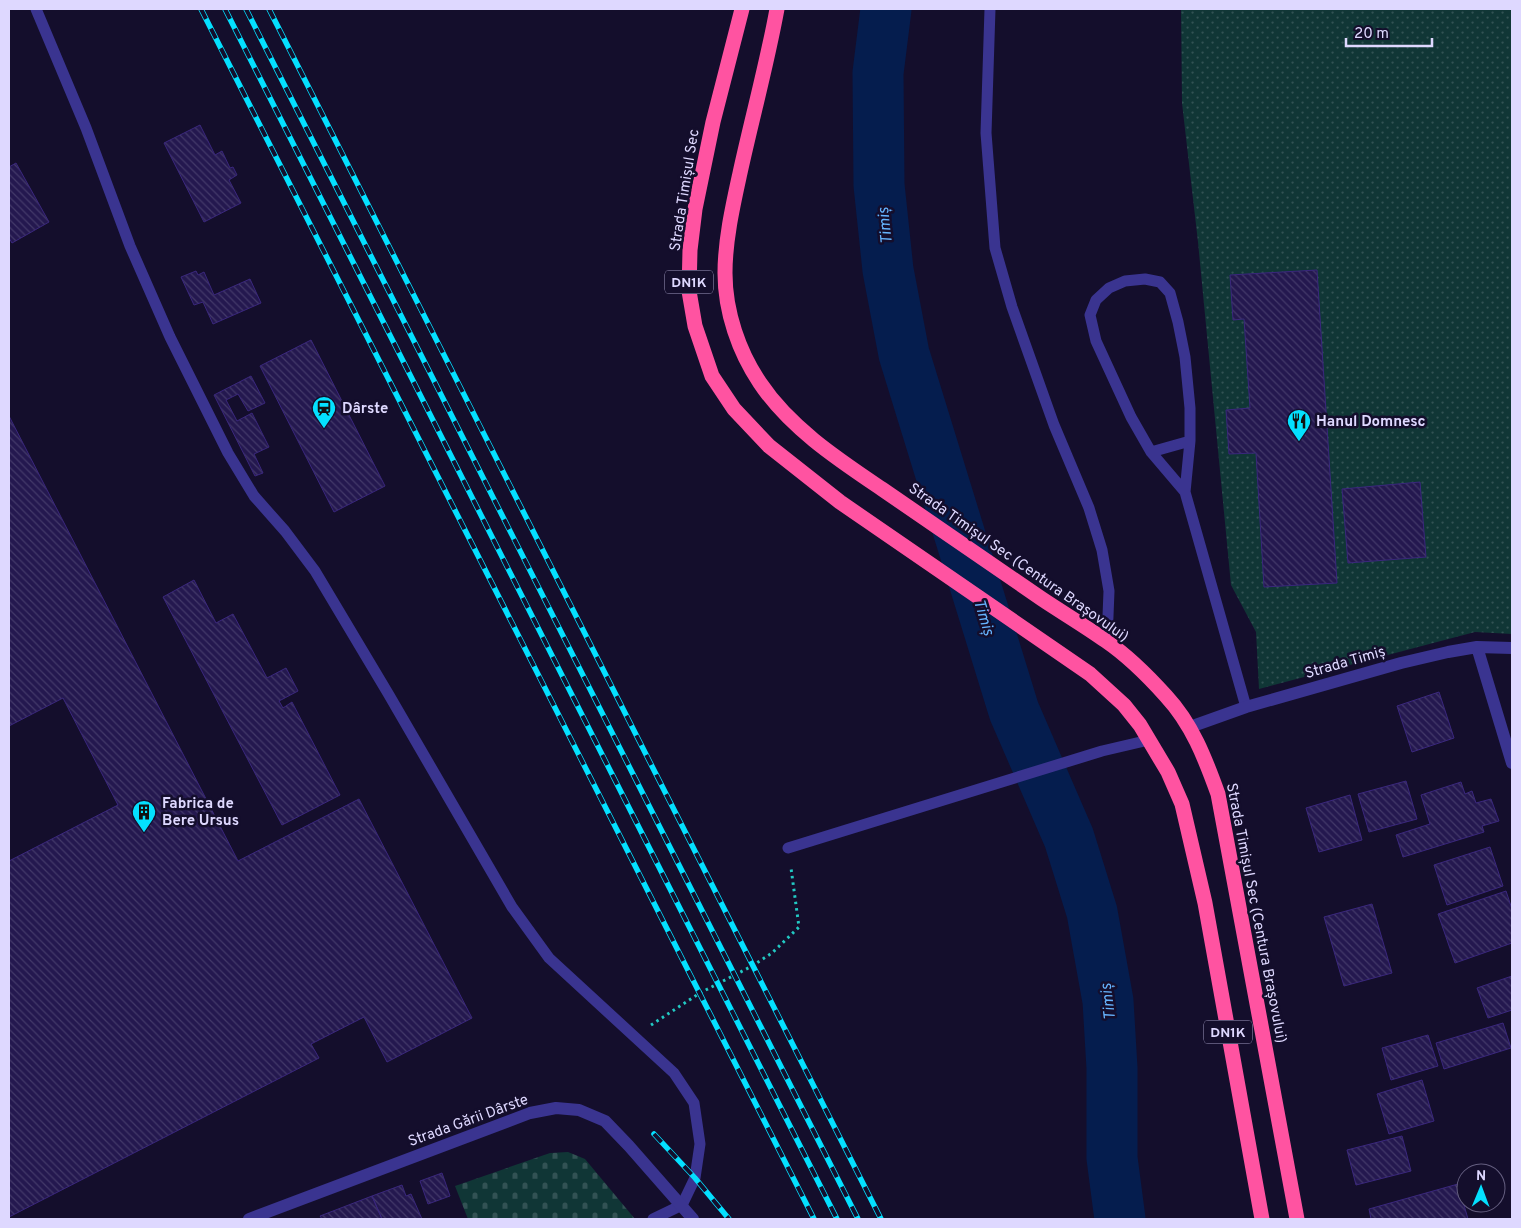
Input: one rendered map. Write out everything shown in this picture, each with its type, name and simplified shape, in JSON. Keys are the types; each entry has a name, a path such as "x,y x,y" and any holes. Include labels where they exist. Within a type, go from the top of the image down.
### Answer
{"highway":[{"name":"Strada Timișul Sec","path":"742,9 713,122 695,209 690,250 689,291 695,326 712,376 734,409 769,446 840,502 1090,674 1124,705 1149,740"},
{"name":"Strada Timișul Sec (Centura Brașovului)","path":"777,9 733,205 727,244 725,274 730,318 743,352 760,384 783,411 842,461 1107,641 1142,670 1161,690 1190,727 1203,753 1218,794 1297,1219"},
{"name":"DN1K","path":"1149,740 1168,772 1182,804 1193,844 1262,1219"}],"street":[{"name":"Strada Timiș","path":"1190,727 1246,707 1401,663 1477,647 1512,648"},
{"path":"1477,647 1512,763"},
{"name":"Strada Gării Dârste","path":"249,1219 530,1113 556,1108 580,1110 605,1121 682,1204 693,1219"}],"lane":[{"path":"36,9 86,128 130,246 170,337 228,452 254,496 285,531 315,571 512,907 549,958 674,1073 694,1103 700,1144 695,1178 682,1204 653,1219"},
{"path":"990,9 986,133 995,248 1012,307 1054,425 1089,508 1102,550 1109,591 1107,641"},
{"path":"1186,492 1151,452 1131,417 1096,341 1090,315 1096,300 1109,288 1126,282 1145,279 1160,282 1170,293 1185,356 1190,408 1190,441 1186,492 1246,707"},
{"path":"1151,452 1190,441"},
{"path":"788,848 1102,751 1149,740"}],"path":[{"path":"633,1036 700,993 752,966 772,953 799,927 788,848"}],"green space":[{"path":"1181,9 1512,9 1512,634 1475,632 1259,689 1256,632 1231,585 1198,242 1182,103"},
{"path":"568,1152 585,1159 635,1219 468,1219 455,1186 550,1153"}],"building":[{"path":"200,125 215,155 222,151 230,168 233,167 237,175 229,180 241,203 204,222 164,143"},
{"path":"16,163 49,222 12,243 9,238 9,167"},
{"path":"1317,270 1337,583 1264,587 1256,453 1229,454 1226,410 1250,408 1244,319 1233,320 1230,275"},
{"path":"196,271 198,275 204,272 214,295 250,279 261,303 213,324 203,302 194,305 181,277"},
{"name":"Dârste","path":"311,340 385,486 334,512 260,366"},
{"path":"251,376 265,403 248,411 238,394 226,400 237,421 252,413 269,447 254,454 263,473 255,476 214,395"},
{"name":"Fabrica de Bere Ursus","path":"9,416 238,861 359,799 472,1018 387,1062 364,1017 311,1044 319,1058 9,1217 9,861 118,805 63,698 9,726"},
{"path":"1420,482 1426,557 1348,563 1342,489"},
{"path":"194,580 216,623 233,614 267,678 286,668 298,691 279,701 283,708 292,702 340,795 282,825 163,597"},
{"path":"1439,692 1454,738 1412,752 1397,706"},
{"path":"1406,781 1417,819 1369,832 1358,794"},
{"path":"1461,782 1465,794 1472,791 1476,803 1491,799 1499,821 1482,826 1484,832 1403,857 1396,835 1430,824 1421,795"},
{"path":"1350,795 1362,840 1319,852 1306,808"},
{"path":"1490,847 1503,886 1447,905 1434,865"},
{"path":"1506,891 1512,909 1512,943 1455,963 1438,914"},
{"path":"1372,904 1392,973 1344,986 1324,917"},
{"path":"1512,976 1512,1010 1488,1018 1477,988"},
{"path":"1503,1023 1511,1048 1444,1069 1436,1043"},
{"path":"1428,1035 1438,1066 1391,1080 1382,1048"},
{"path":"1422,1080 1434,1121 1389,1134 1377,1094"},
{"path":"1402,1136 1411,1171 1356,1185 1347,1150"},
{"path":"442,1173 450,1196 428,1204 420,1181"},
{"path":"402,1185 406,1196 411,1194 422,1219 382,1219 372,1196"},
{"path":"1456,1185 1456,1213 1466,1213 1468,1219 1371,1219 1369,1209"},
{"path":"372,1196 382,1219 322,1219 320,1216"}],"waterway":[{"name":"Timiș","path":"886,9 878,73 879,185 888,270 904,354 1014,711 1069,838 1092,912 1108,1001 1112,1068 1112,1158 1120,1219"}],"railway":[{"path":"201,9 814,1219"},
{"path":"225,9 837,1219"},
{"path":"246,9 858,1219"},
{"path":"269,9 881,1219"},
{"path":"654,1134 695,1178 729,1219"}],"place":[{"name":"Dârste","path":"324,429"},
{"name":"Hanul Domnesc","path":"1299,442"},
{"name":"Fabrica de Bere Ursus","path":"144,833"}]}
